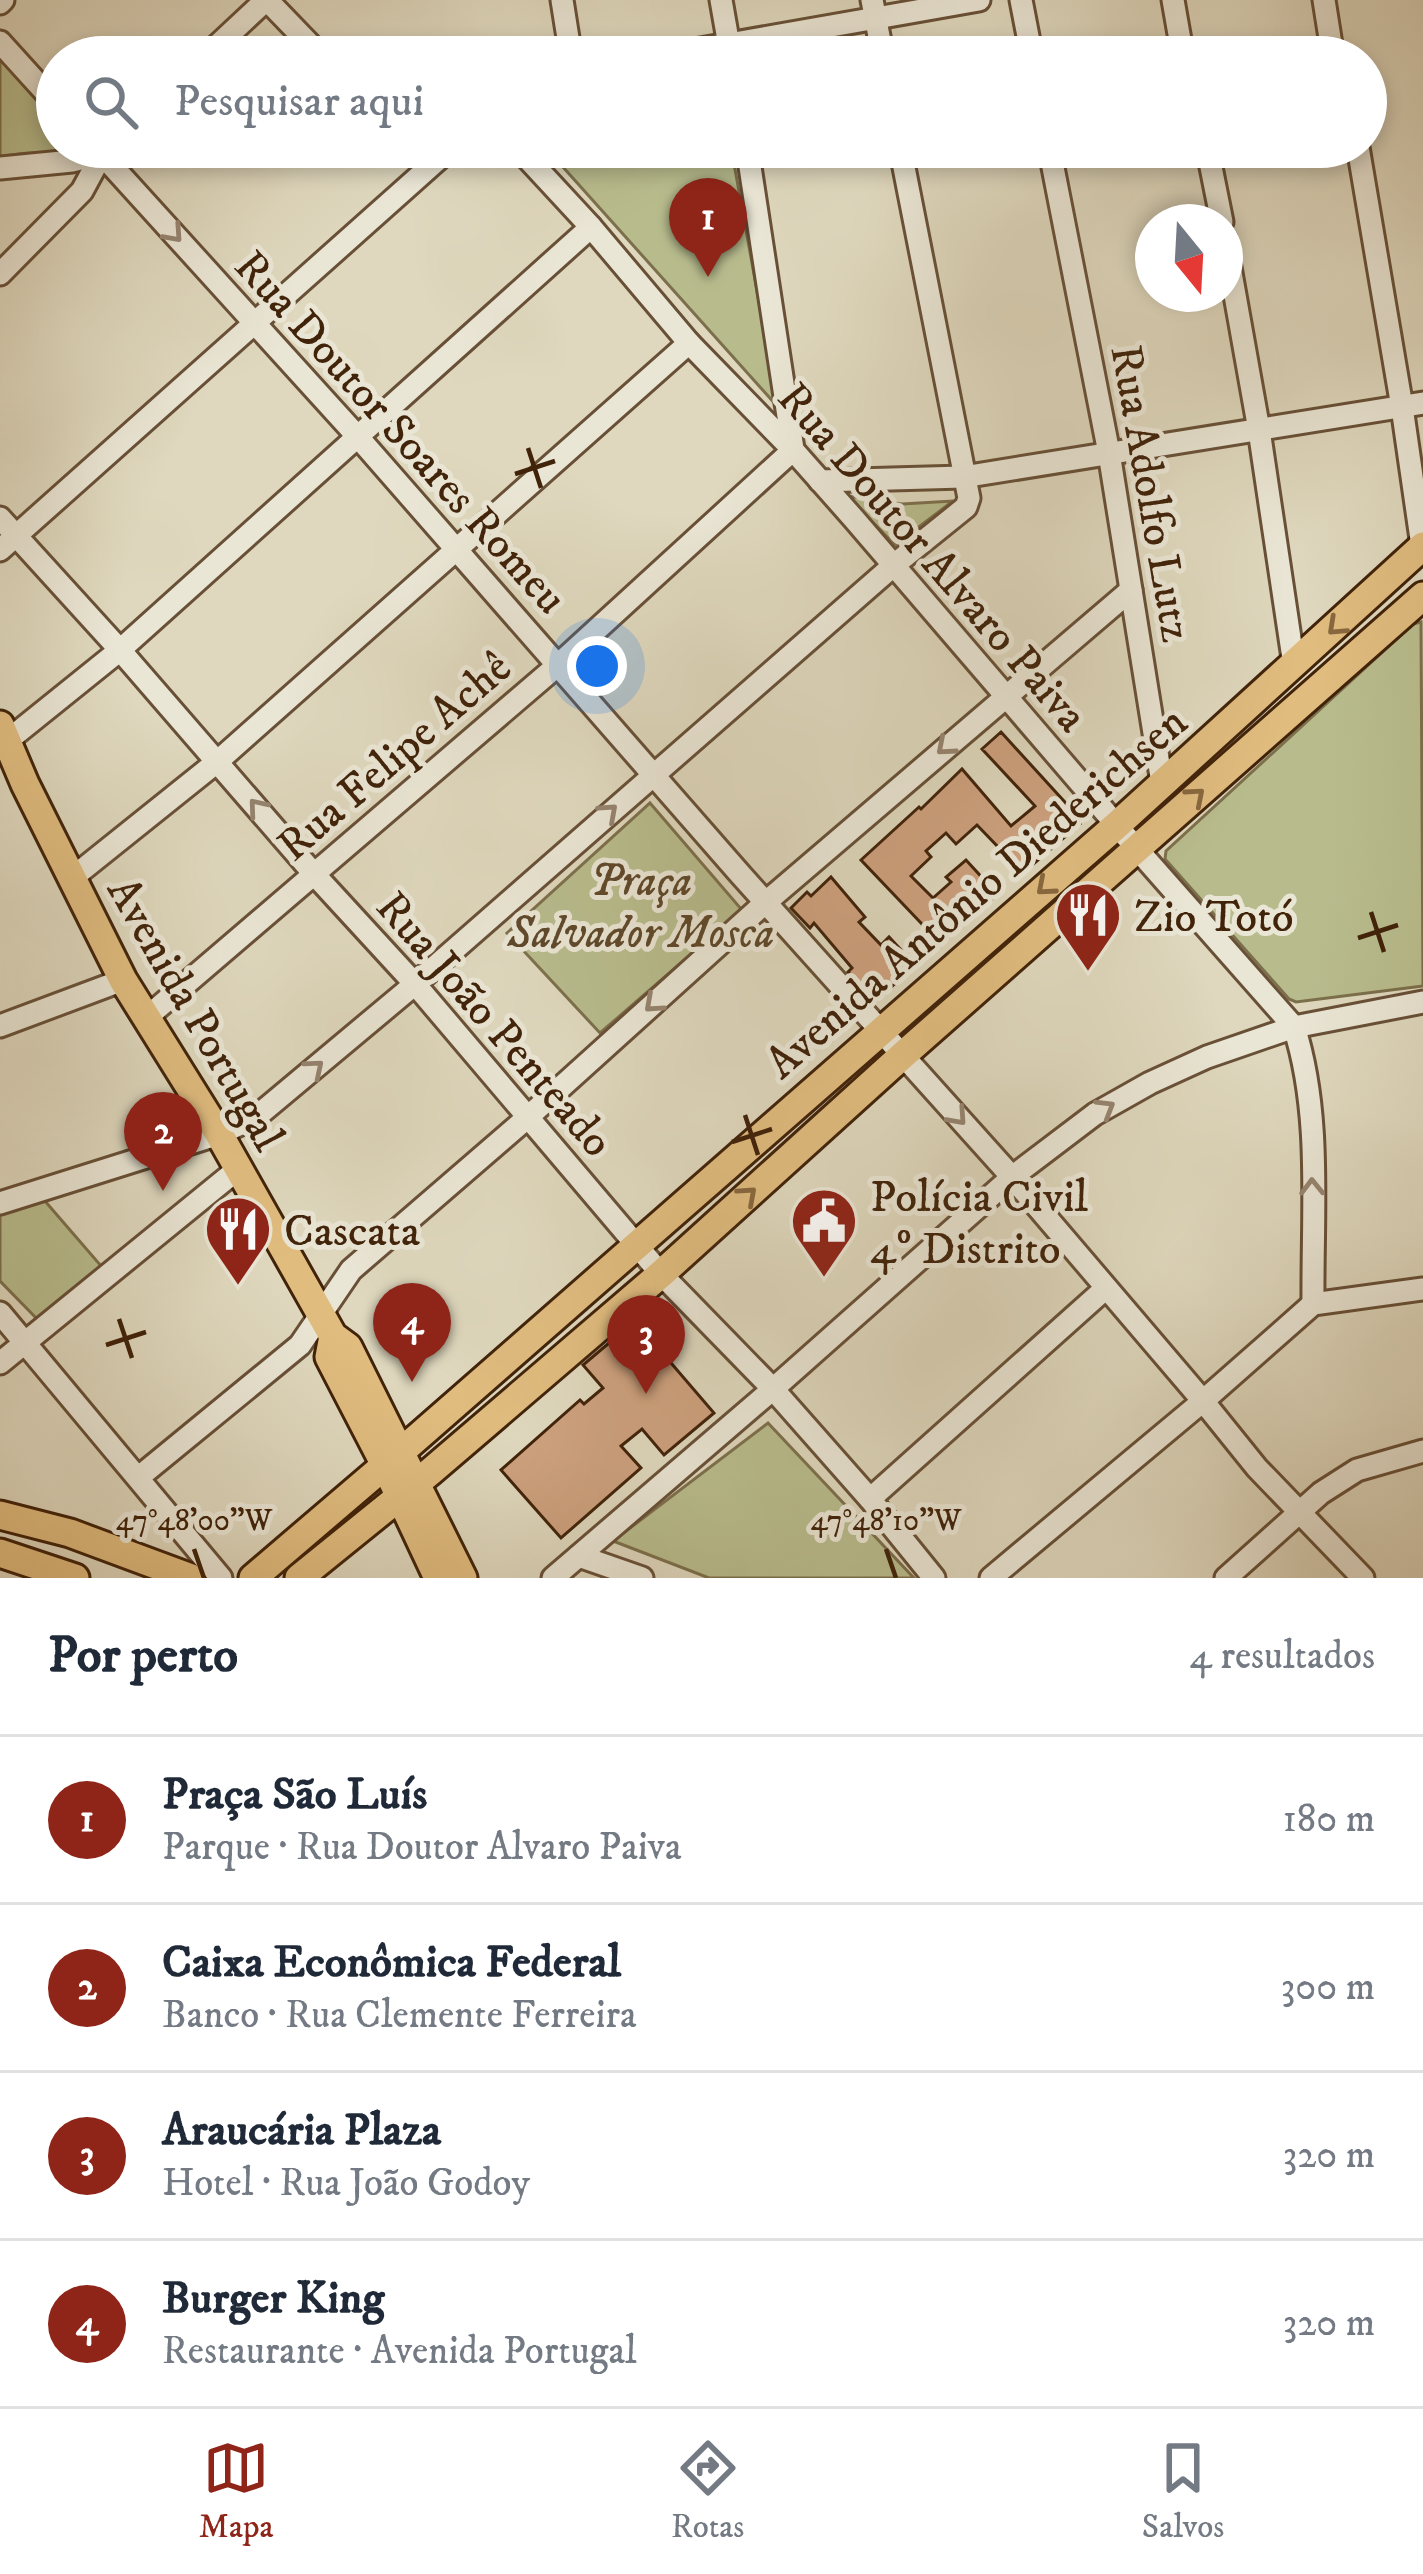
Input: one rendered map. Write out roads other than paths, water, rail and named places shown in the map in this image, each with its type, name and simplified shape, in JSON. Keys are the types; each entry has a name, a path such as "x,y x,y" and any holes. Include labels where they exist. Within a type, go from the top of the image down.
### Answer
{"main road":[{"name":"Avenida Antônio Diederichsen","path":"253,1578 1117,825 1423,549"},
{"name":"Avenida Antônio Diederichsen","path":"299,1578 662,1274 1423,596"},
{"name":"Avenida Portugal","path":"3,733 123,980 219,1134 327,1324 349,1347 408,1490 438,1578"},
{"name":"Avenida Portugal","path":"408,1490 463,1578"},
{"path":"0,1515 70,1533 188,1578"},
{"path":"0,1532 188,1578"},
{"path":"13,1566 75,1578"}],"street":[{"path":"228,36 267,0 302,36"},
{"path":"562,0 568,36"},
{"path":"721,0 727,36"},
{"path":"781,36 874,9 979,0"},
{"path":"1021,0 1028,36"},
{"path":"1173,0 1179,36"},
{"path":"1324,0 1330,36"},
{"path":"0,42 36,82"},
{"path":"0,168 36,164"},
{"path":"0,274 82,191 93,168"},
{"name":"Rua Doutor Soares Romeu","path":"119,168 1012,1177 1257,1468 1363,1578"},
{"path":"8,544 428,168"},
{"name":"Rua Doutor Alvaro Paiva","path":"536,168 689,343 793,450 1294,1027 1311,1100 1313,1304"},
{"path":"750,168 793,450"},
{"path":"0,1203 219,1134 256,1117 966,507 969,498 904,168"},
{"name":"Rua Adolfo Lutz","path":"1053,168 1109,453 1162,783"},
{"path":"1212,168 1219,204"},
{"path":"1362,168 1412,405 1423,549"},
{"path":"3,733 120,650 591,227"},
{"path":"1238,312 1294,665"},
{"path":"72,878 218,761 689,343"},
{"path":"820,481 963,477 1412,405"},
{"name":"Rua Felipe Achê","path":"146,1018 558,665 793,450"},
{"name":"Rua João Penteado","path":"0,518 8,544 120,650 415,984 636,1245 870,1498 934,1578"},
{"path":"139,1477 327,1324 351,1270 765,903 1131,590"},
{"path":"0,1026 123,980"},
{"path":"553,1578 1012,1177 1095,1114 1207,1057 1294,1027 1423,1003"},
{"path":"0,1363 238,1168"},
{"path":"870,1498 1106,1288"},
{"path":"991,1578 1313,1304 1423,1288"},
{"path":"0,1313 221,1578"},
{"path":"1226,1578 1321,1492 1357,1470 1423,1451"},
{"path":"579,1556 642,1578"}],"place":[{"name":"Praça São Luís","path":"708,277"},
{"name":"Zio Totó","path":"1088,974"},
{"name":"Caixa Econômica Federal","path":"163,1191"},
{"name":"Polícia Civil 4º Distrito","path":"824,1280"},
{"name":"Cascata","path":"238,1288"},
{"name":"Burger King","path":"412,1382"},
{"name":"Araucária Plaza","path":"646,1394"}],"park label":[{"name":"Praça Salvador Mosca","path":"641,905"}]}
